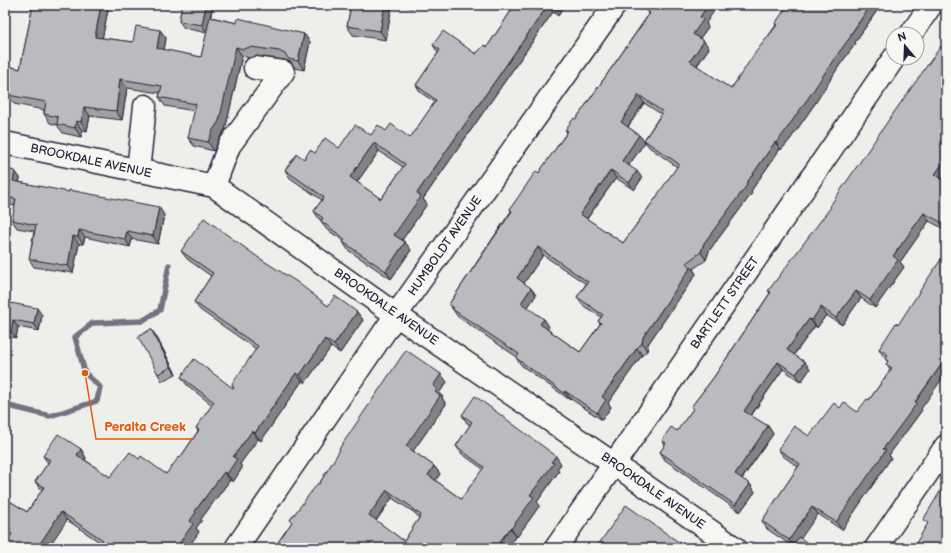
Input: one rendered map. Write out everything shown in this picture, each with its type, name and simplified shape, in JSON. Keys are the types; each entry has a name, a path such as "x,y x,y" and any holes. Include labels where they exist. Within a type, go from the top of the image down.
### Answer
{"street":[{"name":"HUMBOLDT AVENUE","path":"236,548 396,315 615,5"},
{"path":"917,26 931,5"},
{"name":"BARTLETT STREET","path":"556,548 888,66"},
{"path":"214,186 230,146 283,72 255,68"},
{"path":"138,171 145,106"},
{"name":"BROOKDALE AVENUE","path":"5,143 214,186 396,315 735,548"},
{"path":"876,548 946,446"}],"building":[{"path":"33,5 101,5 95,37 133,42 136,26 160,30 157,48 201,57 210,17 237,23 238,18 304,34 298,61 289,59 285,54 279,51 251,47 243,49 236,47 219,121 208,142 188,138 196,104 159,97 162,86 120,79 116,111 84,107 81,122 76,121 75,128 57,124 58,117 44,114 46,102 8,95 9,91 5,90 5,65 20,69"},
{"path":"182,5 206,5 202,25 179,21"},
{"path":"351,5 385,5 380,31 347,26"},
{"path":"515,5 548,5 417,193 421,196 394,235 405,242 386,271 343,242 345,239 321,221 323,218 314,211 324,197 285,170 297,154 304,159 310,150 315,153 325,138 339,148 355,125 371,135 378,125 386,131 391,124 410,138 436,100 416,85 440,50 433,45 443,31 476,54 484,45 487,47","holes":["374,143 405,164 381,199 350,177"]},
{"path":"548,5 555,5 552,8"},
{"path":"648,5 708,5 700,17 703,20 693,34 704,41 690,61 731,89 755,53 777,25 775,24 787,6 785,5 871,5 783,134 776,143 775,142 746,184 747,185 704,243 701,252 686,263 691,267 643,337 642,343 602,397 606,400 597,413 565,391 564,393 516,358 519,354 452,309 454,308 449,304 512,211 510,209 536,171 539,173 568,131 565,130 574,118 576,119 650,13 645,9","holes":["639,95 663,112 644,140 679,164 623,243 580,214 611,170 629,183 637,171 622,161 639,135 621,122","538,247 588,282 577,297 603,315 598,321 601,323 580,352 540,324 544,319 521,303 531,288 517,278"]},
{"path":"946,39 946,159 935,174 946,182 946,225 924,213 893,256 898,260 870,300 856,291 836,318 821,307 812,320 809,319 787,350 805,362 796,374 778,362 744,411 768,426 735,474 750,484 735,505 660,452 666,443 662,440 671,427 677,431 693,409 691,407 714,377 771,292 768,291 831,207 830,206 890,118"},
{"path":"5,169 15,171 13,181 159,207 153,236 127,231 125,239 79,230 78,237 73,236 68,266 29,259 36,225 12,220 16,199 5,197"},
{"path":"204,218 259,258 297,282 328,306 335,296 357,312 334,345 325,339 300,375 296,373 255,433 252,431 233,457 237,459 227,474 224,472 195,511 196,512 190,521 193,524 176,548 97,548 103,540 61,512 37,548 5,548 5,544 12,534 5,529 5,498 27,512 44,487 35,482 50,460 43,456 58,434 81,449 77,455 110,477 130,452 139,459 141,456 166,474 179,457 180,458 199,430 196,428 214,402 181,377 194,359 234,389 232,384 258,346 194,302 213,273 181,251"},
{"path":"946,252 946,358 915,402 917,403 883,449 886,450 836,522 812,507 789,540 762,521 800,464 778,449 794,426 809,436 834,403 840,408 844,402 857,412 867,399 869,400 892,368 886,364 888,361 885,359 888,355 879,349 896,323 898,325"},
{"path":"5,302 37,308 34,324 13,320 11,332 5,330"},
{"path":"151,329 171,367 158,374 138,337"},
{"path":"406,350 441,374 433,386 437,389 435,392 440,396 406,446 434,466 428,475 461,499 484,467 456,446 472,422 462,415 475,396 556,456 551,462 554,463 530,495 534,497 495,548 274,548 292,522 290,520 318,483 319,484 340,450 339,449","holes":["387,490 413,508 412,509 421,515 404,541 369,515"]},
{"path":"946,488 946,548 913,548 928,523 923,520 941,490 944,492"},
{"path":"626,505 687,548 596,548"},
{"path":"799,537 815,548 791,548"}],"waterway":[{"path":"5,55 8,69"},
{"path":"5,405 50,416 97,401 100,387 85,373 75,337 93,323 142,321 160,310 169,265"}],"place":[{"name":"Peralta Creek","path":"85,373"}]}
